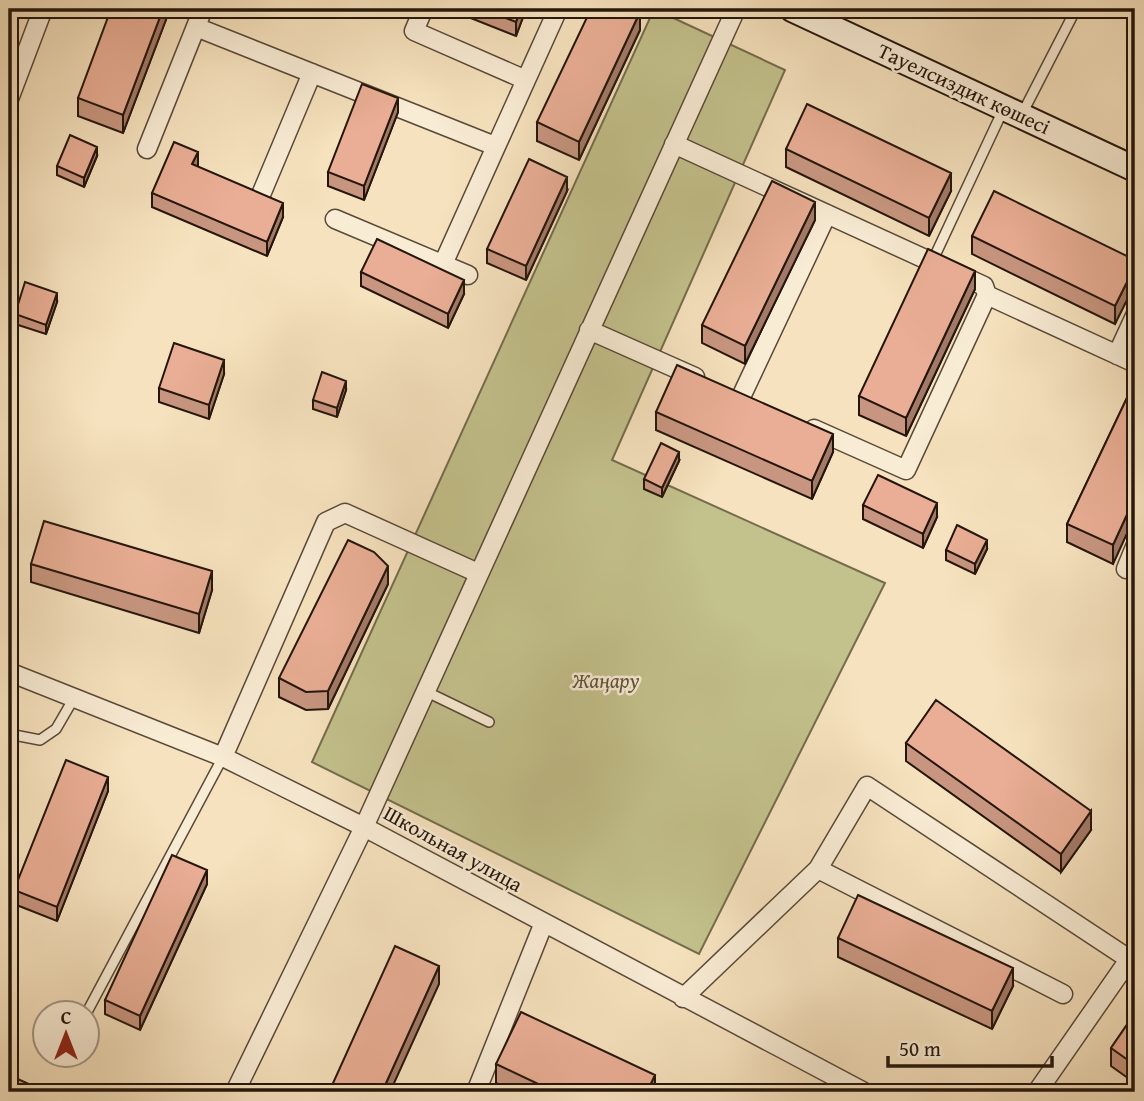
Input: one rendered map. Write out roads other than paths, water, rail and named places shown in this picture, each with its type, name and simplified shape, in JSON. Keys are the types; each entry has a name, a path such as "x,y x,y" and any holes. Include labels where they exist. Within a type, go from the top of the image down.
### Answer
{"street":[{"path":"9,99 43,9"},
{"path":"148,149 203,9"},
{"path":"419,9 423,10 414,31 526,80"},
{"path":"443,264 558,9"},
{"path":"235,1092 364,827 736,9"},
{"name":"Тауелсиздик көшесі","path":"792,9 1135,169"},
{"path":"196,27 495,146"},
{"path":"260,197 312,73"},
{"path":"674,144 984,286 987,295 906,470 792,419"},
{"path":"589,330 734,394 827,214"},
{"path":"335,219 468,275"},
{"path":"987,295 1135,363"},
{"path":"1117,355 1135,316"},
{"path":"223,757 326,522 345,513 478,573"},
{"path":"1126,569 1135,547"},
{"name":"Школьная улица","path":"9,672 223,757 364,827 543,925 864,1092"},
{"path":"683,998 818,869 867,786 1132,955 1037,1092"},
{"path":"818,869 1063,994"},
{"path":"476,1092 543,925"}],"lane":[{"path":"932,262 1012,112 1076,9"},
{"path":"425,691 489,722"},
{"path":"9,734 40,740 56,729 75,698"},
{"path":"93,1000 223,757"}],"park label":[{"name":"Жаңару","path":"606,681"}]}
